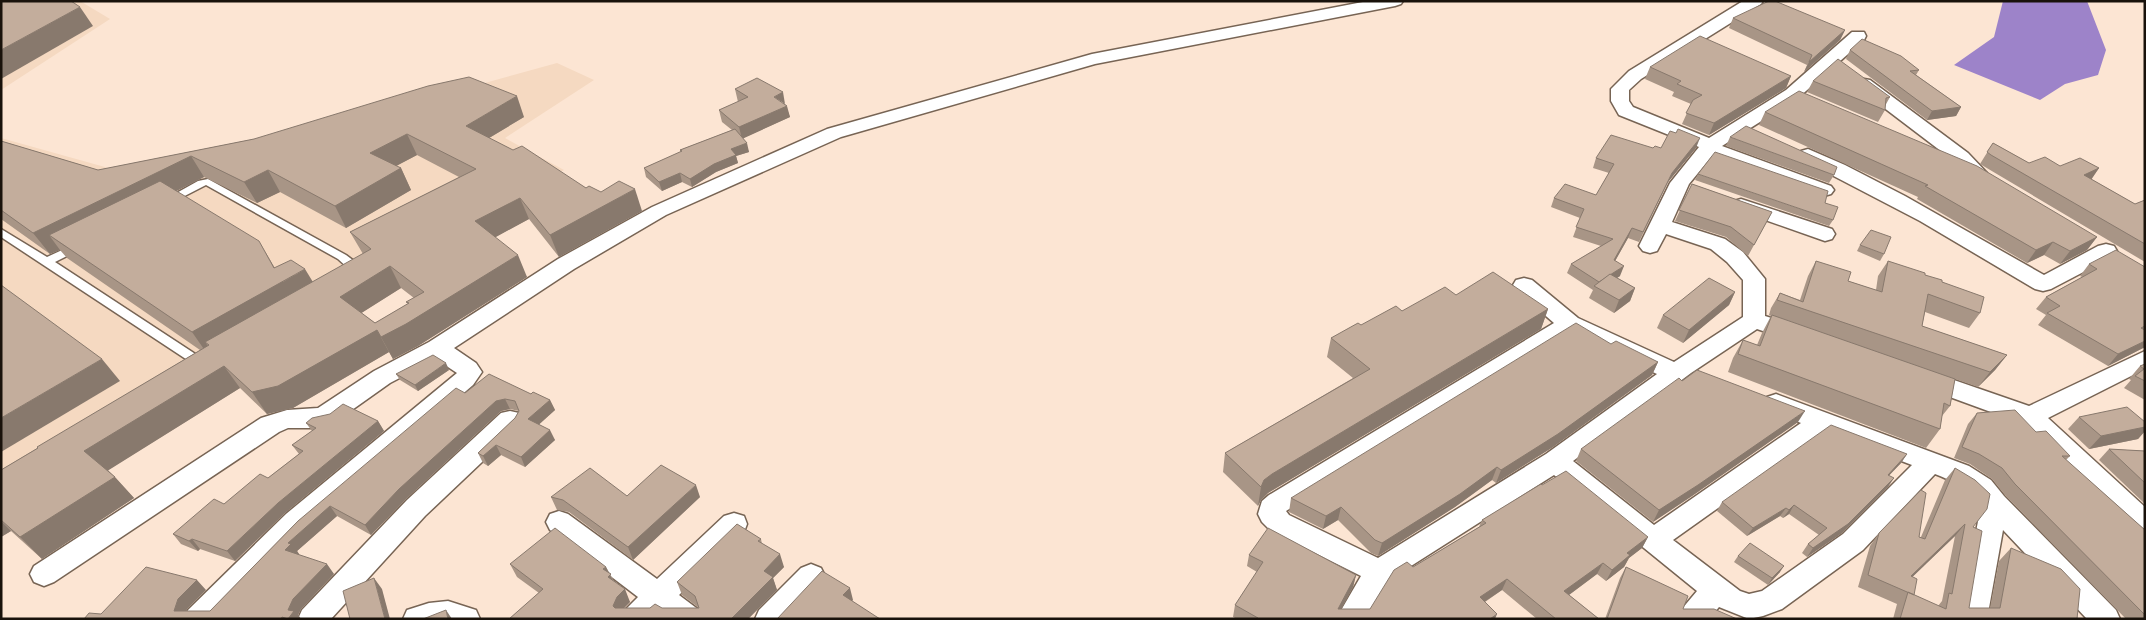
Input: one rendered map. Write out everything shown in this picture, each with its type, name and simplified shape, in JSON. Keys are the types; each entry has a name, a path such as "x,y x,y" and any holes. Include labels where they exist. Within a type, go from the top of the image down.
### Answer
{"street":[{"path":"44,574 270,425 287,419 311,419 326,415 382,377 437,348 566,264 660,211 834,133 1092,59 1395,1"},
{"path":"1755,1 1636,75 1620,89 1620,101 1626,111 1709,147 1824,190"},
{"path":"1754,320 1754,279 1735,257 1718,244 1654,236 1689,186 1709,147 1752,130 1801,98 1832,59 1858,36"},
{"path":"1832,59 1961,157 1985,178 1916,147"},
{"path":"1788,146 1868,183 1907,204 2043,284 2106,251"},
{"path":"1725,199 1824,234"},
{"path":"1524,285 1570,324 1591,335 1680,370 1711,378"},
{"path":"1754,320 1818,342"},
{"path":"1350,619 1379,572 1555,461 1680,370 1754,320"},
{"path":"1379,572 1280,523 1271,514 1271,509 1278,502 1570,324"},
{"path":"198,619 295,522 465,379 470,372 468,369 437,348"},
{"path":"2030,416 2145,359"},
{"path":"1901,371 2030,416 2142,518"},
{"path":"1757,396 1932,461 1960,473 1982,487 1995,504 2106,619"},
{"path":"312,619 416,508 510,420"},
{"path":"1654,539 1822,421"},
{"path":"1555,461 1716,590 1733,601 1749,608 1761,606 1772,600 1853,542 1932,461"},
{"path":"1973,619 1995,504"},
{"path":"559,522 661,596 689,619"},
{"path":"635,619 734,524"},
{"path":"769,619 811,576"},
{"path":"1691,619 1716,590"},
{"path":"416,619 438,613 461,615 466,619"}],"lane":[{"path":"159,205 202,183 208,182 342,257 354,267 356,273 349,282"},
{"path":"1,232 204,366"},
{"path":"47,262 90,240"}],"shaded area":[{"path":"16,1 80,1 110,19 1,90 1,7"},
{"path":"2003,1 2087,1 2106,50 2098,75 2065,84 2040,100 1954,65 1994,37"},
{"path":"557,63 594,80 505,138 564,170 1,530 1,138 112,169 373,114"}],"building":[{"path":"1,1 71,1 80,7 1,50"},
{"path":"1769,1 1775,1 1845,30 1809,62 1812,55 1733,18"},
{"path":"1700,36 1791,76 1714,123 1686,113 1693,100 1702,95 1677,84 1681,81 1650,67"},
{"path":"1862,39 1901,56 1919,70 1910,71 1961,107 1932,111 1850,50"},
{"path":"1838,59 1890,97 1886,98 1885,110 1813,81"},
{"path":"469,77 517,96 466,126 513,150 522,146 586,188 589,186 601,192 619,181 635,189 550,235 520,198 475,221 518,255 406,324 381,337 377,330 278,386 252,392 224,366 84,451 115,477 20,537 1,520 1,470 209,345 205,342 371,249 350,232 476,169 407,134 370,153 401,168 335,206 268,170 244,182 191,156 33,233 1,210 1,141 98,170 254,139 428,86","holes":["390,266 424,292 375,323 340,297"]},
{"path":"757,78 783,92 774,97 787,106 739,127 719,110 748,97 735,89"},
{"path":"1799,91 1977,166 2097,237 2070,251 2053,242 2036,250 1925,186 1928,185 1765,112"},
{"path":"1746,126 1837,167 1834,175 1730,137"},
{"path":"735,129 747,143 731,149 736,155 714,164 690,179 680,173 659,182 644,168 682,151 680,150"},
{"path":"1678,129 1700,138 1672,173 1643,232 1632,228 1614,260 1624,266 1599,282 1571,264 1613,239 1576,227 1584,209 1554,198 1565,184 1596,195 1614,164 1596,158 1611,135 1653,148 1655,146 1661,148 1670,131 1676,133"},
{"path":"1993,143 2029,163 2045,157 2060,166 2080,158 2099,168 2084,175 2135,204 2145,200 2145,244 1991,155 1987,152"},
{"path":"1715,152 1828,191 1825,203 1838,207 1833,220 1698,174"},
{"path":"160,181 259,241 274,268 291,260 305,269 192,332 49,235"},
{"path":"1692,184 1772,212 1754,245 1731,227 1679,210"},
{"path":"1871,230 1891,237 1884,254 1860,245"},
{"path":"2116,250 2145,267 2145,326 2141,328 2145,330 2145,341 2118,354 2047,313 2060,306 2046,297 2097,269 2089,264"},
{"path":"1816,261 1851,272 1848,281 1882,292 1888,261 1925,273 1925,275 1942,280 1942,282 1984,297 1980,313 1928,294 1922,326 2007,355 1990,372 1777,300 1780,293 1803,302"},
{"path":"1493,272 1548,309 1272,474 1264,480 1261,487 1225,453 1370,369 1331,338 1358,323 1361,325 1396,306 1402,311 1445,287 1456,295"},
{"path":"1610,274 1635,288 1619,300 1594,286"},
{"path":"1709,278 1735,292 1689,330 1663,315"},
{"path":"1,285 102,359 1,418"},
{"path":"1772,315 1955,379 1950,406 1944,403 1940,429 1738,354 1743,340 1760,346"},
{"path":"1576,323 1611,344 1616,341 1658,362 1558,434 1501,470 1497,467 1460,494 1382,543 1375,540 1341,507 1326,516 1291,498"},
{"path":"433,355 446,363 415,385 396,374"},
{"path":"2145,364 2145,381 2135,376 2144,369 2140,366"},
{"path":"1697,370 1805,411 1659,510 1581,449 1679,378 1682,381"},
{"path":"489,374 531,394 533,392 550,400 528,419 550,430 521,457 496,445 483,456 478,453 515,418 519,411 515,401 505,399 496,401 399,489 365,525 330,506 288,543 291,544 285,550 327,564 293,599 288,610 294,611 288,619 282,617 281,619 84,619 89,613 101,614 146,567 197,580 178,599 174,611 210,611 298,521 456,388 465,393"},
{"path":"343,404 378,421 278,503 227,551 192,539 189,541 173,534 214,499 224,504 260,474 268,478 303,451 292,445 316,428 306,423 312,418 330,414"},
{"path":"2127,407 2145,422 2145,427 2101,436 2079,417"},
{"path":"2015,410 2036,432 2046,431 2070,456 2062,456 2145,530 2145,615 2015,484 2002,468 1979,454 1962,447 1977,413"},
{"path":"1831,425 1907,454 1888,475 1894,478 1848,524 1813,548 1808,544 1827,528 1794,505 1789,510 1786,508 1753,528 1722,502"},
{"path":"2109,449 2145,451 2145,483"},
{"path":"661,465 696,485 628,547 563,500 551,497 590,468 627,496"},
{"path":"1955,468 1975,480 1990,494 1987,509 1973,527 1982,531 1969,608 2000,608 2011,548 2061,569 2080,589 2077,619 1900,619 1908,592 1868,575 1879,533 1921,490 1926,493 1919,537 1925,539","holes":["1965,524 1952,594 1949,593 1946,609 1914,595 1917,579 1911,576"]},
{"path":"1566,471 1648,537 1627,553 1630,555 1612,570 1603,563 1564,591 1599,619 1556,619 1507,579 1480,597 1497,614 1490,619 1257,619 1235,605 1263,562 1249,555 1268,528 1356,575 1338,609 1370,609 1394,570 1407,562 1413,567 1486,523 1482,520"},
{"path":"737,524 761,539 758,541 780,554 764,571 773,577 731,619 509,619 543,589 510,564 555,528 606,567 603,569 611,574 608,577 625,589 617,597 613,606 615,608 650,608 655,604 662,608 699,608 695,596 677,582"},
{"path":"1750,543 1784,566 1772,578 1738,556"},
{"path":"1626,567 1688,596 1683,609 1714,609 1737,619 1607,619"},
{"path":"822,571 850,588 843,595 880,619 777,619"},
{"path":"374,578 385,619 350,619 343,591"},
{"path":"446,610 448,619 423,619"}]}
